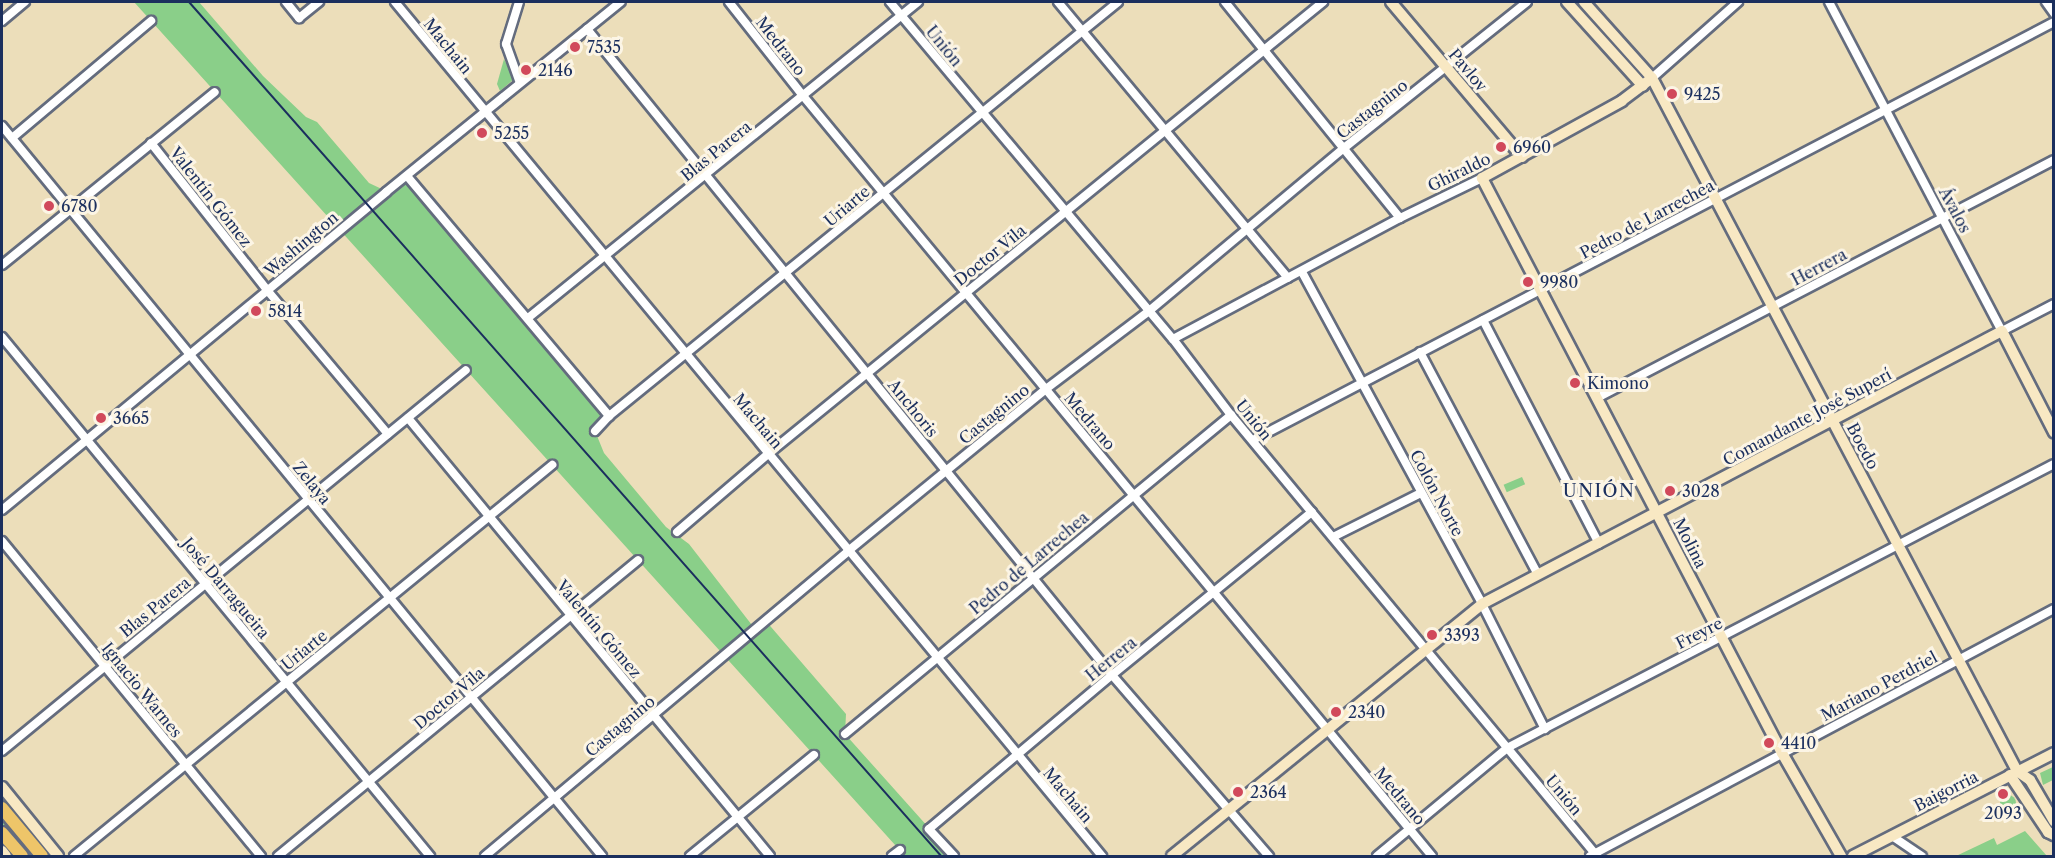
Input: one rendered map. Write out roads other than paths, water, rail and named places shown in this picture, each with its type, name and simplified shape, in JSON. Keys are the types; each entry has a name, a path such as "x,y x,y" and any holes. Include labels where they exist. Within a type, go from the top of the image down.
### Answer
{"main road":[{"path":"2,808 42,856"},
{"path":"2,832 22,856"}],"street":[{"path":"286,2 299,18 318,2"},
{"name":"Machain","path":"395,2 1102,856"},
{"path":"519,2 506,44 520,83"},
{"name":"Washington","path":"2,510 189,354 621,2"},
{"name":"Medrano","path":"729,2 966,293 1432,856"},
{"name":"Unión","path":"890,2 1173,339 1232,415 1594,855"},
{"name":"Blas Parera","path":"528,318 707,176 918,2"},
{"path":"1058,2 1288,278"},
{"name":"Uriarte","path":"595,431 609,416 1118,2"},
{"path":"1225,2 1400,218"},
{"name":"Doctor Vila","path":"677,532 768,454 1323,2"},
{"name":"Pavlov","path":"1391,2 1522,157"},
{"name":"Castagnino","path":"485,856 654,716 848,550 1046,389 1149,311 1344,148 1527,2"},
{"path":"1567,2 1643,86"},
{"name":"Boedo","path":"1584,2 1652,78 1958,659 2014,773 2048,832 2054,835"},
{"path":"1721,2 1728,10"},
{"name":"Ghiraldo","path":"1173,339 1400,218 1522,157 1643,86 1738,2"},
{"name":"Ávalos","path":"1829,2 2054,432"},
{"path":"2046,2 2054,14"},
{"path":"2,21 20,3"},
{"path":"12,138 152,21"},
{"name":"Pedro de Larrechea","path":"1253,440 2054,22"},
{"name":"Anchoris","path":"587,29 1112,675 1269,856"},
{"path":"2,265 215,92"},
{"name":"Zelaya","path":"2,126 602,856"},
{"name":"Valentín Gómez","path":"151,143 267,290 388,435"},
{"name":"Herrera","path":"1597,399 2054,160"},
{"path":"407,176 609,416"},
{"name":"Molina","path":"1482,178 1782,753 1841,856"},
{"name":"Colón Norte","path":"1302,272 1364,382 1482,604 1545,729"},
{"name":"Comandante José Superí","path":"1172,856 1482,604 2054,304"},
{"path":"1483,320 1599,544"},
{"name":"José Darragueira","path":"2,337 430,856"},
{"path":"1420,352 1538,575"},
{"name":"Blas Parera","path":"2,751 466,370"},
{"name":"Pedro de Larrechea","path":"845,734 1132,494 1232,415"},
{"name":"Valentín Gómez","path":"408,418 770,856"},
{"name":"Freyre","path":"1377,856 1508,748 2054,464"},
{"name":"Uriarte","path":"74,856 552,465"},
{"path":"1333,537 1421,493"},
{"name":"Herrera","path":"954,856 929,829 1112,675 1312,512"},
{"name":"Ignacio Warnes","path":"2,541 261,856"},
{"name":"Doctor Vila","path":"278,856 638,560"},
{"name":"Mariano Perdriel","path":"1594,855 2054,609"},
{"name":"Baigorria","path":"1853,856 2054,753"},
{"path":"690,856 814,755"},
{"name":"Boedo","path":"2014,773 2030,780 2054,821"},
{"path":"2,787 58,856"},
{"path":"1892,836 1922,856"},
{"path":"892,856 900,850"},
{"path":"2,851 6,856"}],"railway":[{"path":"189,2 941,856"}],"place":[{"name":"7535","path":"575,47"},
{"name":"2146","path":"526,70"},
{"name":"9425","path":"1672,94"},
{"name":"5255","path":"482,133"},
{"name":"6960","path":"1501,147"},
{"name":"6780","path":"49,206"},
{"name":"9980","path":"1528,282"},
{"name":"5814","path":"256,311"},
{"name":"Kimono","path":"1575,383"},
{"name":"3665","path":"101,418"},
{"name":"3028","path":"1670,491"},
{"name":"3393","path":"1432,635"},
{"name":"2340","path":"1336,712"},
{"name":"4410","path":"1769,743"},
{"name":"2364","path":"1238,792"},
{"name":"2093","path":"2003,794"}],"district":[{"name":"UNIÓN","path":"1599,491"}]}
